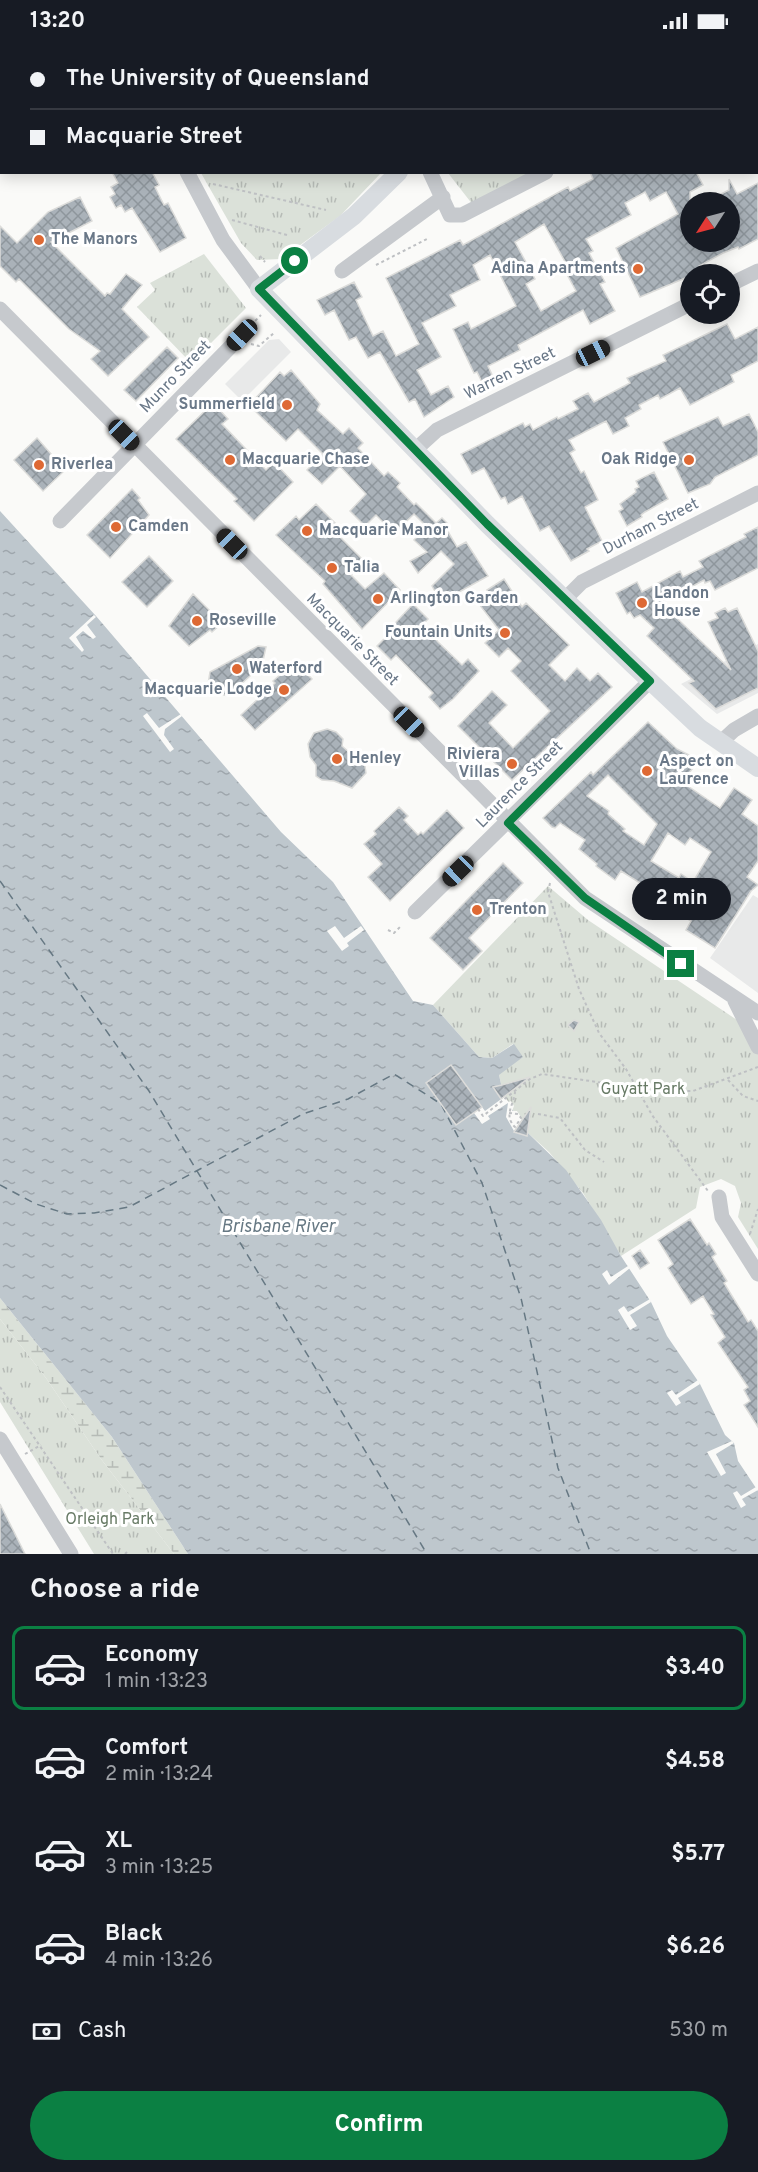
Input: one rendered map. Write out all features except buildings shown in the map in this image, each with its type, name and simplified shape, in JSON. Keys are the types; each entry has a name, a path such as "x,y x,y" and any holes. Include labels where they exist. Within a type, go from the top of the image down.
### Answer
{"main road":[{"path":"397,174 354,216 259,289 415,450 650,681 700,728 758,768"}],"street":[{"path":"188,174 223,240 259,289"},
{"path":"431,174 450,215 462,215 542,174"},
{"path":"342,271 442,197"},
{"path":"740,280 758,271"},
{"name":"Macquarie Street","path":"0,309 585,898 758,1013"},
{"name":"Warren Street","path":"415,450 433,433 446,426 680,309"},
{"name":"Munro Street","path":"60,521 245,337"},
{"name":"Durham Street","path":"565,599 582,582 758,493"},
{"name":"Laurence Street","path":"415,912 650,681"},
{"path":"720,743 734,730 758,716"},
{"path":"733,998 758,1047"},
{"path":"713,1193 723,1217 758,1274"},
{"path":"2,1445 71,1554"}],"path":[{"path":"213,184 326,210"},
{"path":"232,220 287,235"},
{"path":"376,265 427,239"},
{"path":"260,256 265,262"},
{"path":"261,315 245,337 260,346 275,332"},
{"path":"503,794 515,794"},
{"path":"553,868 548,892 579,989 599,1033 626,1069 635,1087 713,1193"},
{"path":"388,930 394,933 400,927"},
{"path":"478,1109 483,1116 530,1079 542,1074 659,1091 693,1092 758,1067"},
{"path":"728,1080 743,1096 758,1101"},
{"path":"509,1113 518,1114 521,1118 515,1127 509,1113 515,1091"},
{"path":"538,1114 560,1118 585,1150 604,1162"},
{"path":"749,1238 758,1209"},
{"path":"0,1387 113,1554"},
{"path":"25,1454 41,1445"}],"shaded area":[{"path":"279,339 291,352 242,401 225,384 269,340"},
{"path":"758,644 758,693 717,714 681,684"},
{"path":"753,895 758,898 758,993 710,958"}],"green space":[{"path":"202,174 380,174 340,216 281,259 257,260 241,243"},
{"path":"449,174 537,174 473,205"},
{"path":"204,254 246,308 191,363 137,307 155,290 150,283"},
{"name":"Guyatt Park","path":"548,886 588,920 740,1022 758,1054 758,1249 738,1217 741,1203 735,1186 721,1179 700,1187 696,1208 621,1256 583,1193 549,1152 528,1133 504,1097 499,1075 513,1044 492,1058 479,1057 433,1005"},
{"path":"0,1298 112,1437 188,1554 174,1554 101,1459 46,1378 0,1319"},
{"name":"Orleigh Park","path":"0,1319 46,1378 101,1459 174,1554 94,1554 0,1402"}],"water":[{"name":"Brisbane River","path":"0,511 96,616 281,832 333,882 413,1001 433,1005 479,1057 492,1058 514,1044 523,1057 499,1075 504,1097 528,1133 566,1170 601,1220 651,1302 667,1336 700,1384 725,1435 734,1443 738,1461 758,1491 758,1554 188,1554 112,1437 0,1298"}],"pier":[{"path":"94,615 96,617 87,625 96,637 93,639 83,631 76,637 84,650 82,652 69,638"},
{"path":"147,713 159,728 181,714 182,716 165,729 164,735 174,749 170,752 143,716"},
{"path":"335,926 344,938 361,926 364,930 347,943 349,946 342,951 327,931"},
{"path":"451,1065 485,1111 504,1097 509,1102 511,1101 514,1106 512,1111 517,1111 522,1119 514,1131 506,1117 508,1103 488,1116 490,1119 482,1124 474,1113 456,1125 426,1083"},
{"path":"628,1266 630,1268 609,1285 602,1274 607,1270 611,1277"},
{"path":"650,1299 651,1302 630,1315 637,1326 630,1330 618,1310 624,1306 628,1312"},
{"path":"698,1380 700,1384 678,1398 681,1403 676,1406 667,1393 672,1390 676,1395"},
{"path":"732,1441 734,1443 716,1454 726,1473 721,1476 707,1452"},
{"path":"756,1487 758,1490 742,1499 746,1505 741,1508 733,1493 737,1491 741,1496"}],"ferry route":[{"path":"0,881 149,1091 427,1554"},
{"path":"0,1185 36,1204 67,1214 94,1213 129,1207 303,1114 348,1099 394,1074 441,1104 482,1183 521,1298 558,1468 591,1554"}],"place":[{"name":"The Manors","path":"39,240"},
{"name":"Adina Apartments","path":"638,269"},
{"name":"Summerfield","path":"287,405"},
{"name":"Macquarie Chase","path":"230,460"},
{"name":"Oak Ridge","path":"689,460"},
{"name":"Riverlea","path":"39,465"},
{"name":"Camden","path":"116,527"},
{"name":"Macquarie Manor","path":"307,531"},
{"name":"Talia","path":"332,568"},
{"name":"Arlington Garden","path":"378,599"},
{"name":"Landon House","path":"642,603"},
{"name":"Roseville","path":"197,621"},
{"name":"Fountain Units","path":"505,633"},
{"name":"Waterford","path":"237,669"},
{"name":"Macquarie Lodge","path":"284,690"},
{"name":"Henley","path":"337,759"},
{"name":"Riviera Villas","path":"512,764"},
{"name":"Aspect on Laurence","path":"647,771"},
{"name":"Trenton","path":"477,910"}],"route":[{"path":"295,261 259,289 280,314 487,524 650,681 508,823 585,898 681,964"}]}
